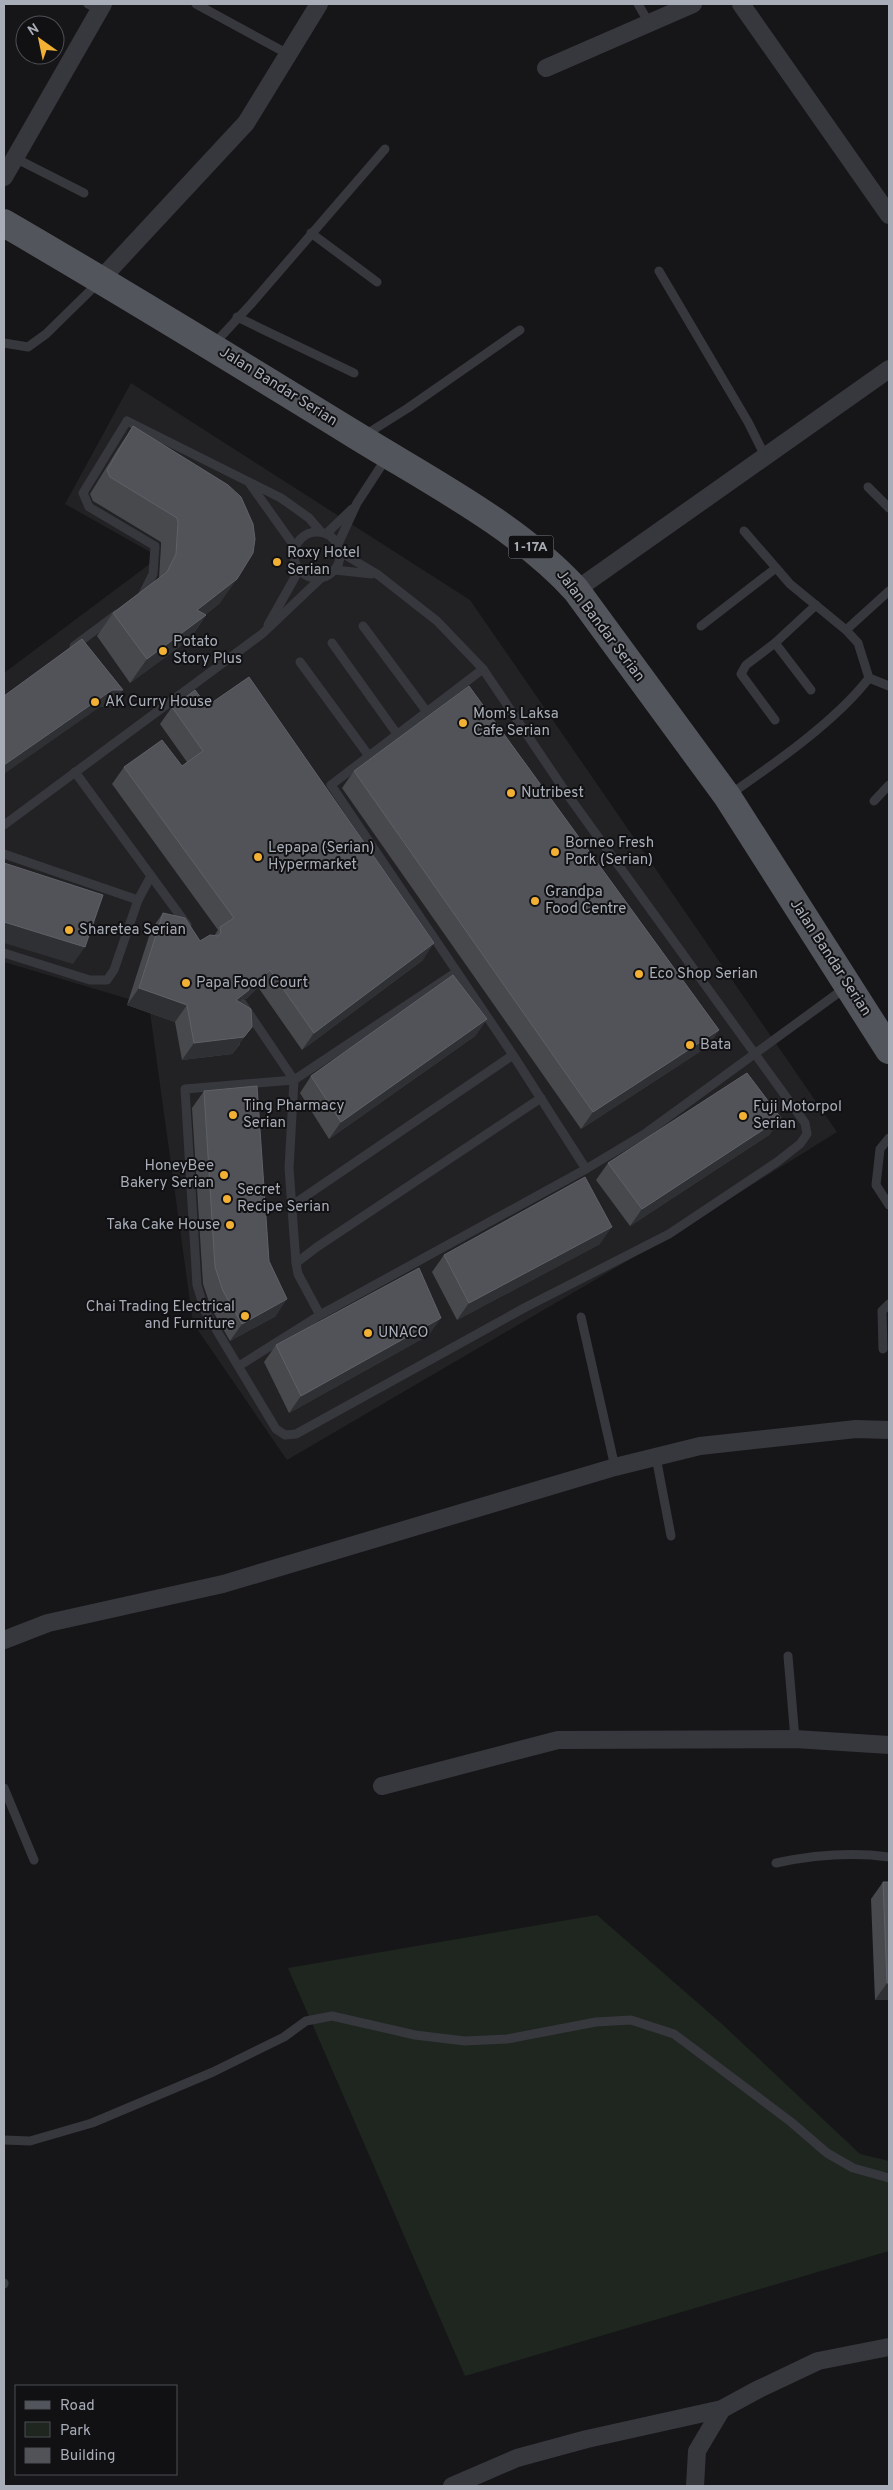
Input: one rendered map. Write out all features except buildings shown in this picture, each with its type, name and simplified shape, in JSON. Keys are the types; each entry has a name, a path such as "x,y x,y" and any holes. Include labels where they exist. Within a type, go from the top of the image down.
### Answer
{"main road":[{"name":"Jalan Bandar Serian","path":"4,224 102,279 389,454 517,537 553,564 576,590 727,796 889,1050"}],"street":[{"path":"102,279 246,123 319,4"},
{"path":"546,68 693,4"},
{"path":"741,4 889,216"},
{"path":"4,177 97,6"},
{"path":"576,590 889,369"},
{"path":"4,1640 48,1623 223,1584 656,1456 700,1446 751,1439 856,1430 889,1430"},
{"path":"382,1786 558,1740 795,1739 889,1745"},
{"path":"452,2486 517,2458 587,2439 722,2410 756,2390 818,2361 889,2347"},
{"path":"694,2486 696,2451 722,2410"}],"lane":[{"path":"196,4 288,54"},
{"path":"638,4 649,23"},
{"path":"212,346 384,149"},
{"path":"15,158 84,193"},
{"path":"311,233 377,282"},
{"path":"659,271 748,422 765,456"},
{"path":"4,343 28,348 46,334 102,279"},
{"path":"237,317 354,374"},
{"path":"360,438 408,408 520,330"},
{"path":"137,599 145,593 153,574 155,546 90,507 83,493 127,421 281,498 309,518 339,548 377,574 437,621 483,669 567,794 806,1123 807,1134 800,1144 777,1162 668,1234 526,1307 296,1434 285,1435 276,1429 205,1311 197,1285 185,1089 294,1080 455,973"},
{"path":"335,570 340,559 339,548 357,503 389,454"},
{"path":"249,481 295,547"},
{"path":"868,487 889,508"},
{"path":"321,578 309,577 300,570 294,555 295,547 306,535 324,533 357,503"},
{"path":"744,532 790,584 846,630 858,643 869,678"},
{"path":"701,626 776,568"},
{"path":"262,634 300,570"},
{"path":"4,825 262,634 321,578 335,570 377,574"},
{"path":"846,630 889,591"},
{"path":"776,720 742,674 746,665 774,643 816,605"},
{"path":"66,651 121,611"},
{"path":"363,626 427,712"},
{"path":"774,643 811,690"},
{"path":"332,644 398,734"},
{"path":"300,662 369,756"},
{"path":"483,669 331,785 455,973 513,1055 586,1169"},
{"path":"727,796 772,766 855,696 869,678"},
{"path":"869,678 889,686"},
{"path":"75,772 192,932"},
{"path":"874,801 889,784"},
{"path":"4,854 138,900"},
{"path":"4,953 90,980 107,980 114,970 138,900 151,876"},
{"path":"239,1366 320,1315 586,1169 646,1133 848,986"},
{"path":"242,1002 294,1080 288,1168 296,1263 298,1274 320,1315"},
{"path":"291,1206 513,1055"},
{"path":"296,1263 317,1247 541,1098"},
{"path":"889,1138 880,1149 876,1185 889,1205"},
{"path":"883,1349 882,1311 889,1304"},
{"path":"582,1317 615,1467"},
{"path":"656,1456 671,1536"},
{"path":"788,1656 795,1739"},
{"path":"4,1788 34,1860"},
{"path":"776,1863 812,1855 868,1854 889,1857"},
{"path":"4,2140 30,2141 92,2123 213,2072 284,2037 306,2021 332,2016 415,2035 465,2041 507,2039 596,2022 631,2020 674,2034 783,2116 827,2153 853,2168 889,2178"}],"shaded area":[{"path":"131,383 470,600 837,1132 665,1239 287,1460 193,1323 149,1005 4,962 4,673 159,557 65,504"}],"green space":[{"path":"597,1915 722,2024 860,2154 889,2161 889,2251 465,2376 288,1968"}],"place":[{"name":"Roxy Hotel Serian","path":"277,562"},
{"name":"Potato Story Plus","path":"163,651"},
{"name":"AK Curry House","path":"95,702"},
{"name":"Mom's Laksa Cafe Serian","path":"463,723"},
{"name":"Nutribest","path":"511,793"},
{"name":"Borneo Fresh Pork (Serian)","path":"555,852"},
{"name":"Lepapa (Serian) Hypermarket","path":"258,857"},
{"name":"Grandpa Food Centre","path":"535,901"},
{"name":"Sharetea Serian","path":"69,930"},
{"name":"Eco Shop Serian","path":"639,974"},
{"name":"Papa Food Court","path":"186,983"},
{"name":"Bata","path":"690,1045"},
{"name":"Ting Pharmacy Serian","path":"233,1115"},
{"name":"Fuji Motorpol Serian","path":"743,1116"},
{"name":"HoneyBee Bakery Serian","path":"224,1175"},
{"name":"Secret Recipe Serian","path":"227,1199"},
{"name":"Taka Cake House","path":"230,1225"},
{"name":"Chai Trading Electrical and Furniture","path":"245,1316"},
{"name":"UNACO","path":"368,1333"}]}
